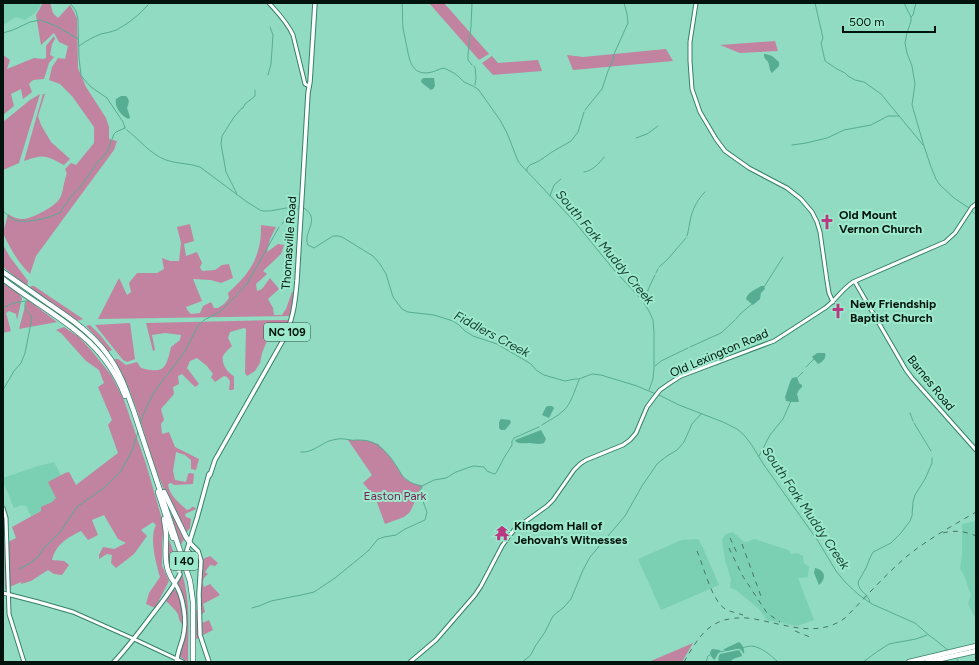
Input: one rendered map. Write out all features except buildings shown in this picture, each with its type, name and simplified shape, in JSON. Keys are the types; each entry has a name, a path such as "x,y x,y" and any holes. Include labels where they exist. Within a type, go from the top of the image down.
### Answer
{"highway":[{"name":"I 40","path":"3,271 80,326 99,344 114,365 126,388 190,581 193,602 191,662"},
{"name":"I 40","path":"4,280 70,325 88,340 113,371 119,382 128,404 186,575 190,609 191,662"},
{"path":"152,465 168,501 190,543"},
{"path":"160,498 166,530 166,567 174,582"},
{"path":"186,537 188,538 192,534"},
{"path":"927,662 976,646"},
{"path":"959,652 976,651"},
{"path":"909,662 948,655"}],"main road":[{"name":"Thomasville Road","path":"190,543 210,468 282,342 288,331 292,318 295,305 297,281 315,3"},
{"name":"Thomasville Road","path":"163,600 180,572 187,555 197,518"},
{"path":"190,543 198,553 201,562 199,594 200,635 209,662"},
{"name":"Thomasville Road","path":"114,662 134,639 172,588 174,582"},
{"path":"174,582 182,596 183,603 184,629 177,660"},
{"path":"172,588 178,588"}],"street":[{"path":"269,3 290,28 305,84 309,86"},
{"path":"696,3 690,42 690,61 692,89 700,112 725,151 743,165 787,188 801,199 810,210 817,222 820,232 829,293 833,302"},
{"name":"Old Lexington Road","path":"410,662 436,640 475,594 481,586 504,542 509,536 553,500 574,470 580,464 586,460 623,445 630,440 636,434 647,407 660,390 681,376 774,340 825,308 833,302 848,285 945,242 955,233 972,207 976,204"},
{"name":"Barnes Road","path":"855,282 906,371 976,450"},
{"path":"3,508 6,518 9,614 24,662"},
{"path":"3,593 73,612 183,662"}],"shaded area":[{"path":"3,3 42,4 35,13 25,20 16,17 3,25"},
{"path":"764,54 772,56 779,62 779,66 772,73 770,71"},
{"path":"424,78 434,78 435,86 433,89 431,90 422,83 421,81"},
{"path":"121,96 126,96 129,100 127,108 130,117 129,119 121,114 117,108 116,99"},
{"path":"764,286 765,289 761,293 760,299 753,305 746,299 752,291"},
{"path":"817,353 825,353 824,360 818,364 812,357"},
{"path":"797,377 799,383 802,385 797,394 799,402 786,401 785,397 790,382 792,378"},
{"path":"548,406 552,406 554,408 549,418 542,415"},
{"path":"501,419 510,420 511,422 505,430 501,430 499,428 499,422"},
{"path":"541,430 546,439 544,443 521,443 516,442 515,440"},
{"path":"54,462 71,495 31,516 26,506 21,505 14,508 3,478"},
{"path":"976,521 976,618 968,604 971,595 964,575 960,569 962,555 962,524"},
{"path":"733,532 744,542 754,539 788,550 791,554 797,553 803,556 804,563 809,567 808,577 798,578 814,620 797,626 767,620 759,609 736,590 730,588 731,579 725,560 722,539 726,534"},
{"path":"698,539 719,585 661,610 638,559 682,540"},
{"path":"815,568 823,572 824,575 822,582 819,585 814,573"},
{"path":"739,642 743,647 744,654 738,648 726,651 724,650 724,649"},
{"path":"713,649 721,651 714,660 710,653"},
{"path":"739,650 742,656 733,659 730,662 719,662 718,658 720,654"}],"green space":[{"path":"43,3 50,3 53,13 58,18 70,5 74,12 77,19 78,68 86,87 106,118 109,127 109,139 117,141 114,150 36,256 30,274 15,255 3,233 8,214 23,219 38,214 54,205 62,194 66,174 65,169 71,163 76,165 94,143 94,127 72,96 60,84 49,80 52,67 58,58 65,59 68,46 59,42 54,33 41,45 36,15"},
{"path":"429,3 444,3 489,54 479,60"},
{"path":"54,36 55,39 52,44 50,55 54,57 49,63 44,79 33,80 29,84 32,92 23,99 21,89 11,94 14,106 3,115 3,55 10,60 7,69 34,58 46,58 46,46"},
{"path":"775,41 778,51 740,53 720,45"},
{"path":"666,49 673,61 573,70 567,55 583,57"},
{"path":"492,56 498,63 538,60 542,71 493,75 482,63"},
{"path":"40,94 19,163 3,170 3,122 30,100"},
{"path":"43,94 45,94 38,116 41,125 51,142 70,159 64,165 48,157 36,157 24,161"},
{"path":"190,224 194,241 184,244 186,256 197,252 202,263 200,267 202,271 215,270 222,265 229,264 233,278 221,283 211,280 193,279 202,301 186,307 191,314 200,313 203,306 211,302 214,308 218,308 229,298 228,293 243,278 254,261 260,244 261,225 276,227 270,239 267,252 278,244 284,245 281,254 263,271 267,274 256,284 257,291 262,289 270,278 279,289 268,299 273,308 274,315 282,315 286,309 292,292 294,292 290,316 98,319 119,278 127,295 131,292 129,283 137,273 157,273 164,269 162,258 170,261 179,261 181,243 177,227"},
{"path":"3,245 28,281 27,286 3,267"},
{"path":"3,283 19,294 22,298 17,320 16,314 9,311 6,313 11,331 3,333"},
{"path":"31,286 34,286 83,319 77,321 30,288"},
{"path":"27,299 57,322 19,329"},
{"path":"289,320 287,324 278,323 272,329 262,353 260,363 255,371 247,376 245,373 246,329 244,328 230,332 228,338 232,346 223,356 223,362 229,373 234,376 234,389 229,390 230,381 227,377 224,376 215,382 211,377 213,374 207,366 197,358 190,361 187,368 199,384 195,387 182,374 178,376 179,384 173,387 174,394 161,409 164,420 161,424 162,434 169,432 175,447 199,459 196,470 191,469 191,460 185,455 176,452 173,471 175,480 186,482 188,474 190,473 194,474 193,484 168,484 170,492 181,505 187,510 192,507 196,509 185,514 186,517 191,519 190,528 186,533 165,493 129,390 114,359 118,359 126,365 137,362 141,368 149,370 159,370 163,368 171,347 180,340 181,335 165,333 152,335 155,350 153,351 146,323"},
{"path":"130,323 135,359 127,362 123,360 95,325"},
{"path":"90,325 112,350 108,352 86,326"},
{"path":"64,327 79,337 111,375 124,400 146,464 164,526 162,566 169,581 155,608 146,604 149,593 160,577 153,543 156,525 153,522 141,530 147,536 134,554 116,568 111,563 112,555 107,554 99,559 99,555 103,547 114,549 126,543 118,539 104,515 92,520 98,535 88,540 81,531 63,542 56,550 52,560 64,561 69,565 62,575 54,574 48,570 31,581 21,584 21,582 5,589 4,544 16,538 12,527 41,511 41,507 52,502 56,498 48,482 69,472 76,485 118,453 108,425 112,420 98,387 104,383 99,370 86,361 61,333 56,330"},
{"name":"Easton Park","path":"348,440 366,440 378,444 391,458 405,479 422,486 410,512 404,517 385,524 375,497 363,483 372,475"},
{"path":"171,515 173,515 184,539 181,545"},
{"path":"169,539 176,560 171,573 167,556"},
{"path":"210,556 218,563 215,566 210,565 205,572 208,574 203,580 203,585 204,587 210,584 220,595 203,604 205,612 202,614 200,592 203,559"},
{"path":"182,573 188,606 188,662 179,656 185,638 186,629 184,601 177,584"},
{"path":"174,589 179,596 182,610 182,624 177,612 166,601"},
{"path":"198,609 199,638 196,639 196,610"},
{"path":"209,620 213,630 203,635 202,623"},
{"path":"693,643 682,662 651,662 651,661"}],"waterway":[{"name":"Fiddlers Creek","path":"70,3 76,11 78,20 81,75 91,87 107,98 123,122 125,128"},
{"name":"South Fork Muddy Creek","path":"402,3 403,28 409,58 413,67 420,72 426,73 444,68 454,73 464,82 478,89 500,120 521,165 574,221 614,270 642,300 653,320 654,332 653,379 649,390"},
{"path":"472,3 468,60 472,65"},
{"path":"585,110 602,89 614,54 628,23 624,3"},
{"path":"815,3 823,38 821,43 825,61 855,80 864,82 881,94 923,145"},
{"path":"904,3 911,17 905,43 912,66 915,84 912,105 924,146 939,184 954,198 969,208"},
{"path":"911,17 913,15 916,3"},
{"path":"79,46 95,36 120,28 133,19 148,5"},
{"path":"3,33 30,22 40,20 56,26 78,39"},
{"path":"268,75 271,64 273,35 270,27"},
{"path":"474,66 476,78 475,85"},
{"path":"237,194 226,172 221,144 222,136 234,117 245,104 255,96 255,90"},
{"path":"527,171 527,168 530,165 571,141 578,132 584,112"},
{"path":"792,145 827,138 844,130 871,125 888,116 899,116"},
{"path":"636,138 647,134 658,126"},
{"path":"3,211 12,219 17,221 30,221 61,212 69,199 107,152 114,134 125,128"},
{"name":"Fiddlers Creek","path":"127,130 150,151 166,160 200,167 260,210 270,211 297,206 299,207"},
{"path":"584,172 595,167 604,157"},
{"path":"550,196 554,185 561,179"},
{"path":"687,236 693,210 705,192"},
{"path":"282,224 292,212 299,208"},
{"name":"Fiddlers Creek","path":"304,208 309,213 312,222 307,235 308,245 314,248 333,236 338,236 373,256 386,274 393,297 402,309 408,312 434,315 453,321 473,336 497,344 521,358 544,375 565,381 579,379 592,374 601,375 637,386 656,394"},
{"path":"972,211 976,215"},
{"path":"140,425 152,396 185,351 198,326 204,320 218,313 224,308 247,284 279,227"},
{"path":"659,267 686,238"},
{"path":"764,287 783,257"},
{"path":"656,273 658,269"},
{"path":"645,303 648,290 655,275"},
{"path":"3,308 13,303 26,301 25,309 32,318 25,353 21,363 14,371 3,390"},
{"path":"736,319 752,304"},
{"path":"690,347 721,333 735,320"},
{"path":"655,366 661,361 688,348"},
{"path":"806,367 814,359"},
{"path":"798,377 803,372"},
{"path":"542,425 566,408 571,401 579,380"},
{"name":"South Fork Muddy Creek","path":"659,395 679,405 723,422 737,429 744,435 845,582 859,595 872,604 915,623 949,651"},
{"path":"759,456 770,435 783,419 791,401"},
{"path":"910,413 913,421"},
{"path":"522,662 530,656 553,616 571,599 590,557 625,516 642,486 657,464 677,450 684,442 692,424 701,414"},
{"path":"914,423 931,451"},
{"path":"252,608 271,601 314,592 335,578 362,556 378,539 396,535 425,520 427,512 420,493 422,486 434,480 446,478 456,472 474,466 484,467 487,471 494,474 496,473 511,447 514,438 539,427"},
{"path":"19,569 37,558 44,548 61,531 77,507 105,487 121,471 132,451 138,432"},
{"path":"301,452 309,451 336,439 368,441 385,451 404,478 412,483 422,486"},
{"path":"870,602 860,588 858,582 873,552 891,543 910,521 915,495 925,479 932,463 932,458"},
{"path":"863,662 889,644 916,639 927,635"},
{"path":"742,648 752,646 759,648 778,662"},
{"path":"719,652 739,648"},
{"path":"706,662 708,656 710,655"},
{"name":"South Fork Muddy Creek","path":"956,658 959,662"}],"railway":[{"path":"684,662 701,635 715,624 724,620 747,618 785,626 810,629 822,628 834,624 845,618 898,564 914,550 976,512"},
{"path":"943,533 960,532 976,536"},
{"path":"730,538 737,553"},
{"path":"742,544 762,599"},
{"path":"729,548 742,575 767,613 780,622"},
{"path":"697,551 708,582 720,604 725,609 743,615"},
{"path":"795,631 810,637"}],"place":[{"name":"Old Mount Vernon Church","path":"827,222"},
{"name":"New Friendship Baptist Church","path":"838,311"},
{"name":"Kingdom Hall of Jehovah’s Witnesses","path":"502,533"}]}
